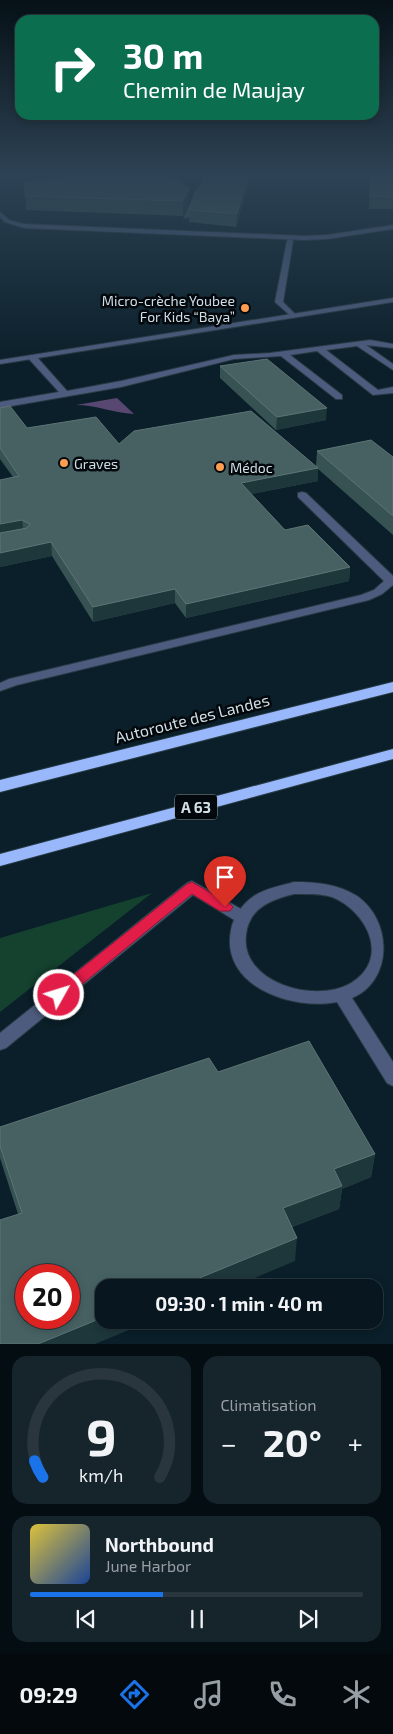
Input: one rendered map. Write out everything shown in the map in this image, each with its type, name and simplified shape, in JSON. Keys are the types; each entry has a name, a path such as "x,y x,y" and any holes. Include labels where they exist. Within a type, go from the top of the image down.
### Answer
{"highway":[{"name":"Autoroute des Landes","path":"0,786 393,687"},
{"name":"A 63","path":"0,860 393,754"}],"street":[{"path":"290,241 279,302 293,316"},
{"path":"0,362 393,300"},
{"path":"0,405 63,392 131,382 234,357 284,354 370,342 393,346"},
{"path":"359,344 393,368"},
{"path":"319,349 376,393 393,390"},
{"path":"284,354 339,397"},
{"path":"32,357 63,392"},
{"path":"0,687 28,678 365,598 378,592 392,580 302,495"},
{"path":"0,1043 192,887 242,918"},
{"path":"294,888 316,888 338,894 358,904 372,919 381,936 382,954 376,971 362,986 341,995 316,999 290,996 267,986 250,971 239,954 237,935 242,918 254,903 272,893 294,888"},
{"path":"341,995 393,1078"}],"green space":[{"path":"152,893 0,1012 0,938"}],"shaded area":[{"path":"117,398 134,414 76,405"}],"building":[{"path":"267,359 327,408 277,417 220,366"},
{"path":"10,406 27,428 96,417 119,444 134,431 251,411 318,468 241,483 285,530 308,525 350,567 186,604 175,589 93,607 51,542 0,553 0,533 27,528 30,524 22,520 0,524 0,480 19,476 0,448 0,408"},
{"path":"371,440 393,457 393,516 317,451"},
{"path":"309,1041 375,1154 334,1169 342,1186 283,1208 297,1238 197,1279 95,1279 95,1321 80,1327 80,1264 15,1264 15,1329 75,1329 38,1344 0,1344 0,1220 22,1213 0,1146 0,1127 209,1058 218,1072"}],"place":[{"name":"Micro-crèche Youbee For Kids “Baya”","path":"245,308"},
{"name":"Graves","path":"64,463"},
{"name":"Médoc","path":"220,467"}],"route":[{"path":"59,995 192,887 225,907"}]}
